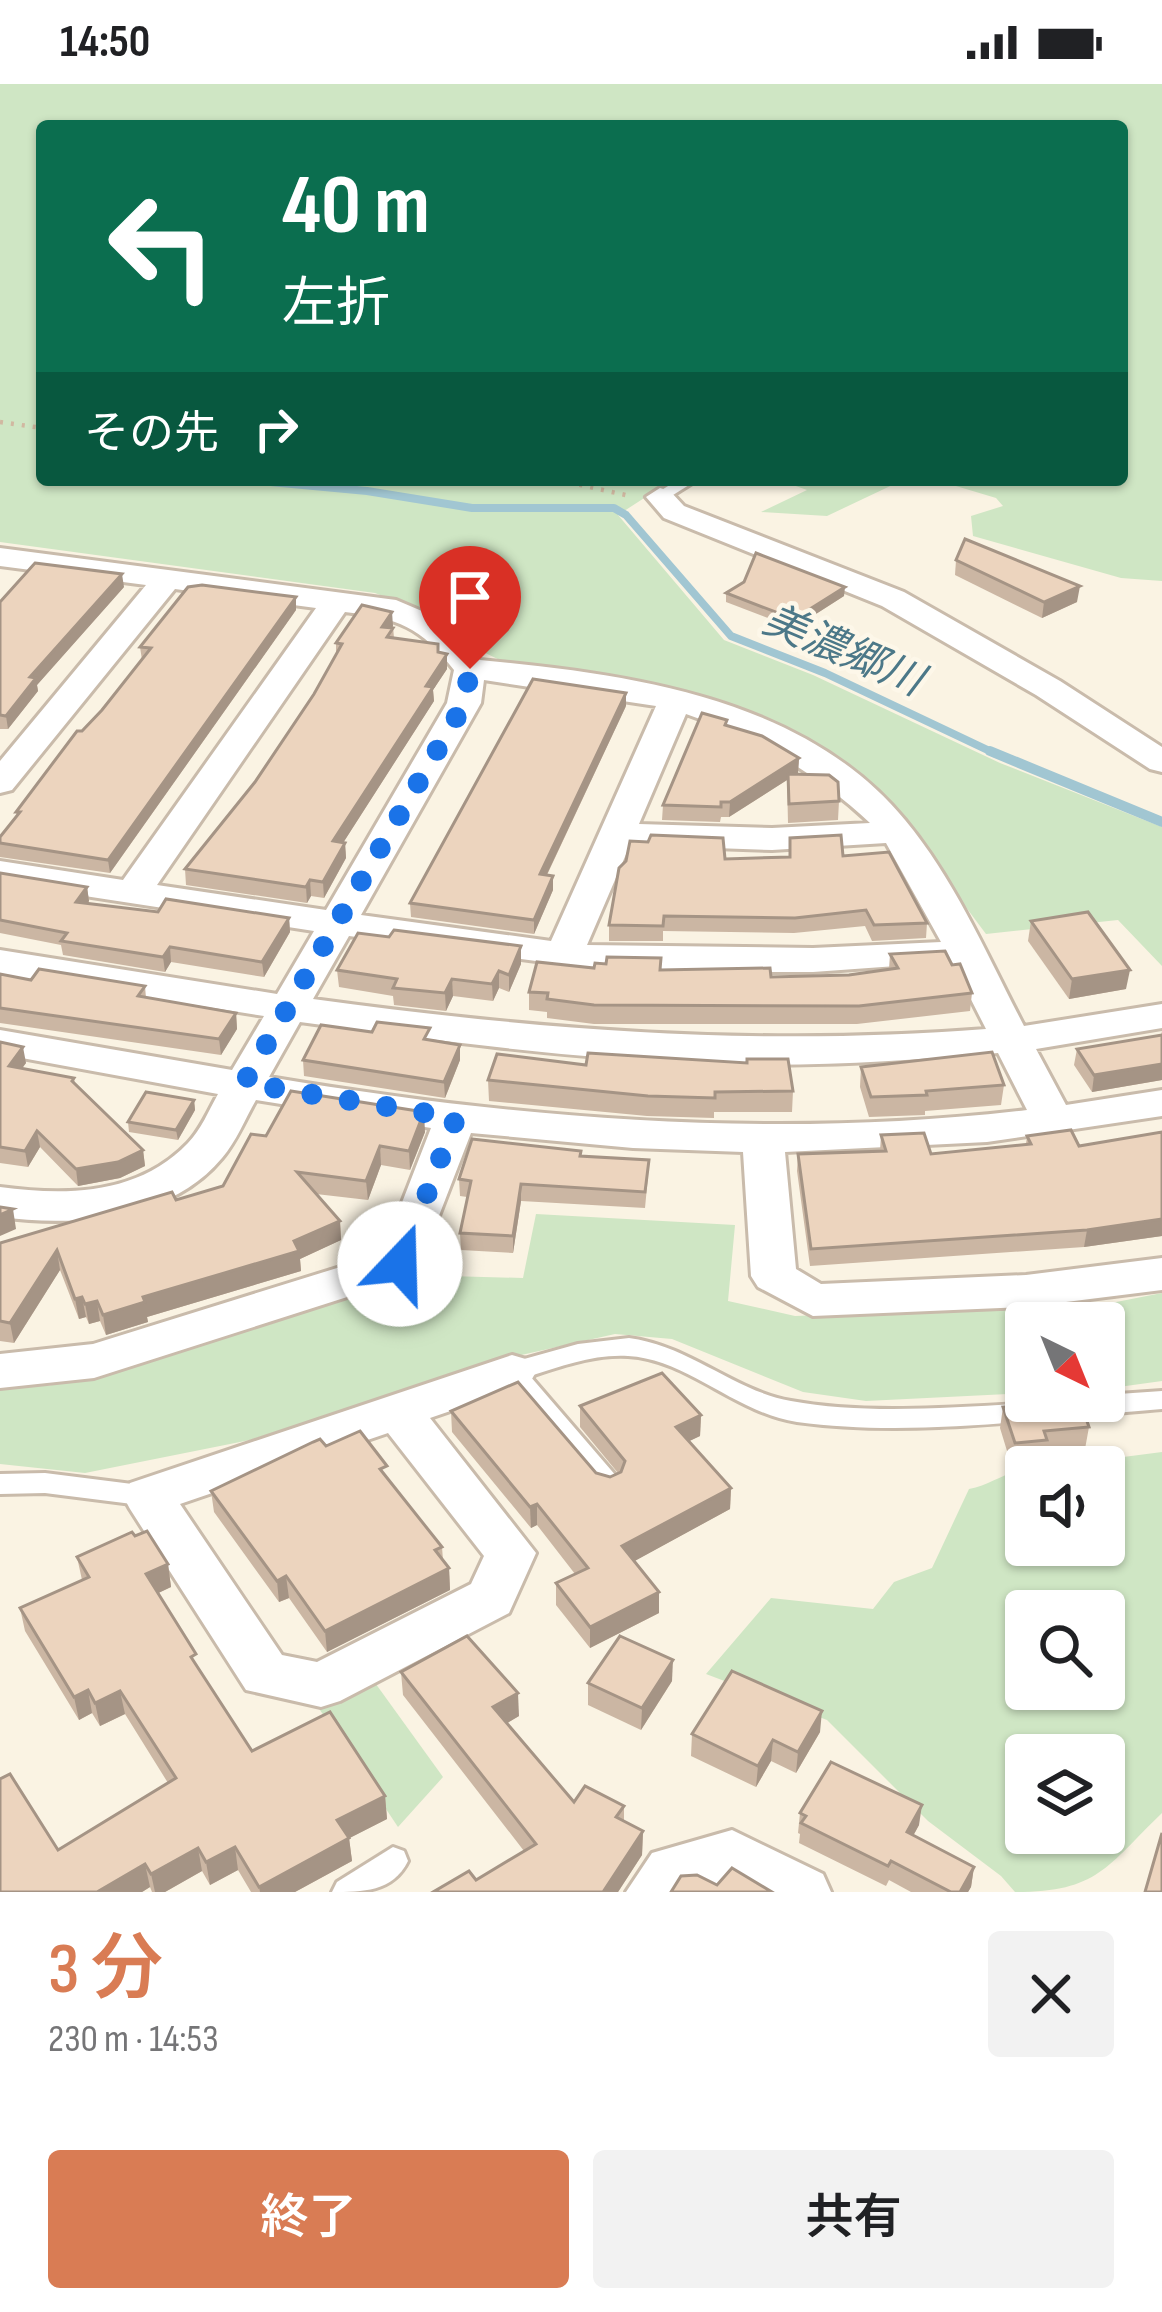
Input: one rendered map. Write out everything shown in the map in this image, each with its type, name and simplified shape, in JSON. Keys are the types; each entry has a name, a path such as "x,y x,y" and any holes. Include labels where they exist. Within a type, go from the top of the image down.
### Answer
{"street":[{"path":"660,497 674,512 893,599 1048,688 1162,762"},
{"path":"2,560 396,609 439,630 470,669 586,679 675,700 750,726 801,752 838,777 896,832 921,866 1053,1119"},
{"path":"0,783 168,578"},
{"path":"134,891 338,599"},
{"path":"0,1202 38,1209 87,1208 158,1186 184,1172 207,1149 464,704 470,669"},
{"path":"564,954 675,700"},
{"path":"618,834 772,839 896,832"},
{"path":"0,872 564,954 701,961 966,952"},
{"path":"0,962 461,1035 659,1052 868,1053 1010,1040 1162,1016"},
{"path":"0,1042 456,1118 610,1132 885,1135 1162,1103"},
{"path":"0,1371 94,1361 400,1264 456,1118"},
{"path":"763,1137 774,1276 813,1300 1027,1291 1162,1274"},
{"path":"400,1414 511,1553 491,1598 321,1685 265,1674 148,1496 400,1414 512,1372"},
{"path":"655,1892 672,1871 732,1855 802,1892"}],"lane":[{"path":"660,497 679,486"},
{"path":"608,1484 512,1372 606,1347 644,1348 743,1395 789,1411 850,1417 1162,1400"},
{"path":"0,1484 45,1483 148,1496"},
{"path":"348,1892 393,1861"}],"path":[{"path":"0,422 36,427"},
{"path":"585,486 639,498 660,497"}],"green space":[{"path":"0,84 1162,84 1162,581 1121,578 973,536 971,516 1003,506 996,498 956,486 1128,486 1128,120 36,120 36,486 663,486 618,515 724,640 813,675 1000,763 1162,827 1162,966 1118,920 986,934 941,874 776,730 512,666 477,649 450,622 375,593 0,542"},
{"path":"796,486 890,486 827,516 761,512 807,490"},
{"path":"536,1214 735,1225 728,1301 795,1316 1005,1308 1005,1394 866,1401 803,1392 672,1339 615,1334 490,1362 250,1440 85,1473 0,1464 0,1386 47,1386 108,1373 413,1275 523,1278"},
{"path":"1162,1293 1162,1381 1125,1386 1125,1302 1116,1302"},
{"path":"1162,1452 1162,1813 1125,1850 1125,1734 1005,1734 1005,1854 1121,1854 1083,1881 1043,1891 1015,1892 928,1821 827,1720 706,1674 771,1598 873,1609 894,1582 932,1568 969,1489 1005,1476 1005,1566 1125,1566 1125,1457"},
{"path":"373,1680 443,1777 398,1827 318,1707"}],"building":[{"path":"965,539 1080,586 1044,602 956,560"},
{"path":"756,553 845,587 794,619 726,593 744,582"},
{"path":"35,563 122,574 30,677 36,678 6,716 0,715 0,602"},
{"path":"188,587 296,597 108,860 0,843 20,812 16,812 77,731 102,710 151,648 140,647"},
{"path":"362,605 392,612 382,627 393,628 387,637 438,644 438,652 447,654 426,686 433,687 333,841 345,843 323,882 310,880 306,887 185,869 255,782 314,694 342,644 336,643"},
{"path":"533,679 626,693 540,874 553,876 534,920 410,903"},
{"path":"702,713 762,736 799,758 730,802 721,802 721,807 663,805"},
{"path":"788,774 829,775 838,782 839,801 789,804"},
{"path":"651,835 723,838 725,859 790,857 790,838 841,835 843,856 889,852 927,923 874,925 866,910 795,918 664,916 663,926 609,925 619,868 626,861 630,841 648,842"},
{"path":"0,873 87,887 76,902 158,912 166,899 289,918 262,962 170,947 163,957 61,941 67,933 0,920"},
{"path":"1088,912 1130,970 1072,979 1031,921"},
{"path":"394,930 521,946 509,975 499,971 492,984 452,979 445,993 393,988 397,979 337,970 358,933 389,937"},
{"path":"945,951 952,965 960,964 972,993 859,1006 594,1005 529,992 537,962 594,968 595,963 606,964 607,957 661,958 660,970 770,968 771,977 849,975 898,968 890,954"},
{"path":"39,969 145,986 138,996 236,1013 219,1039 0,1008 0,974 31,980"},
{"path":"377,1022 430,1028 424,1039 460,1045 444,1082 303,1060 321,1025 372,1032"},
{"path":"1162,1035 1162,1064 1094,1075 1077,1049"},
{"path":"0,1042 23,1047 9,1066 74,1078 143,1150 118,1162 76,1169 37,1131 25,1151 0,1147"},
{"path":"992,1052 1004,1085 926,1091 927,1095 871,1097 861,1067"},
{"path":"588,1053 747,1063 747,1059 788,1059 793,1091 715,1092 715,1098 648,1096 488,1080 497,1054 586,1065"},
{"path":"291,1091 424,1112 409,1151 380,1146 366,1181 297,1172 340,1221 294,1241 299,1251 143,1297 145,1302 103,1315 97,1301 85,1304 82,1297 75,1299 57,1250 10,1323 0,1321 0,1243 172,1192 176,1200 223,1186 251,1134 266,1136"},
{"path":"146,1092 194,1100 176,1130 128,1122"},
{"path":"1071,1130 1079,1146 1162,1132 1162,1219 1087,1230 811,1249 798,1154 886,1151 881,1135 924,1133 931,1154 1031,1144 1027,1136"},
{"path":"472,1139 581,1151 580,1156 649,1160 645,1192 521,1184 513,1236 460,1233 471,1181 459,1179"},
{"path":"662,1373 701,1415 676,1427 731,1488 622,1546 659,1592 590,1627 556,1583 588,1568 537,1504 530,1507 451,1411 518,1382 596,1473 610,1477 621,1472 625,1461 580,1406"},
{"path":"1008,1422 1087,1422 1089,1427 1044,1431 1047,1440 1015,1443"},
{"path":"360,1431 387,1466 380,1469 442,1547 435,1550 449,1568 325,1631 286,1576 277,1581 211,1491 320,1439 326,1446"},
{"path":"147,1531 168,1564 146,1574 196,1654 191,1657 252,1751 330,1712 385,1796 337,1820 349,1838 259,1887 235,1847 206,1862 198,1848 151,1874 145,1864 97,1892 0,1892 0,1779 10,1774 58,1850 176,1778 120,1691 95,1703 88,1690 74,1697 20,1608 89,1577 77,1557 132,1532 135,1536"},
{"path":"467,1636 518,1693 493,1707 574,1802 585,1786 624,1806 616,1817 643,1831 603,1892 433,1892 469,1871 476,1880 536,1844 401,1672"},
{"path":"620,1636 673,1660 642,1708 588,1683"},
{"path":"732,1671 822,1711 798,1752 773,1740 758,1766 692,1734"},
{"path":"831,1762 922,1805 907,1832 974,1867 960,1892 951,1892 891,1861 888,1866 801,1823 806,1816 800,1813"},
{"path":"1162,1833 1162,1892 1145,1892"},
{"path":"732,1868 772,1892 671,1892 681,1876 697,1875 717,1885"}],"waterway":[{"name":"美濃郷川","path":"314,486 472,508 614,508 626,515 731,636 825,673 996,754"},
{"name":"美濃郷川","path":"990,751 1162,822"}],"route":[{"path":"400,1264 456,1118 244,1083 464,704 470,669"}]}
